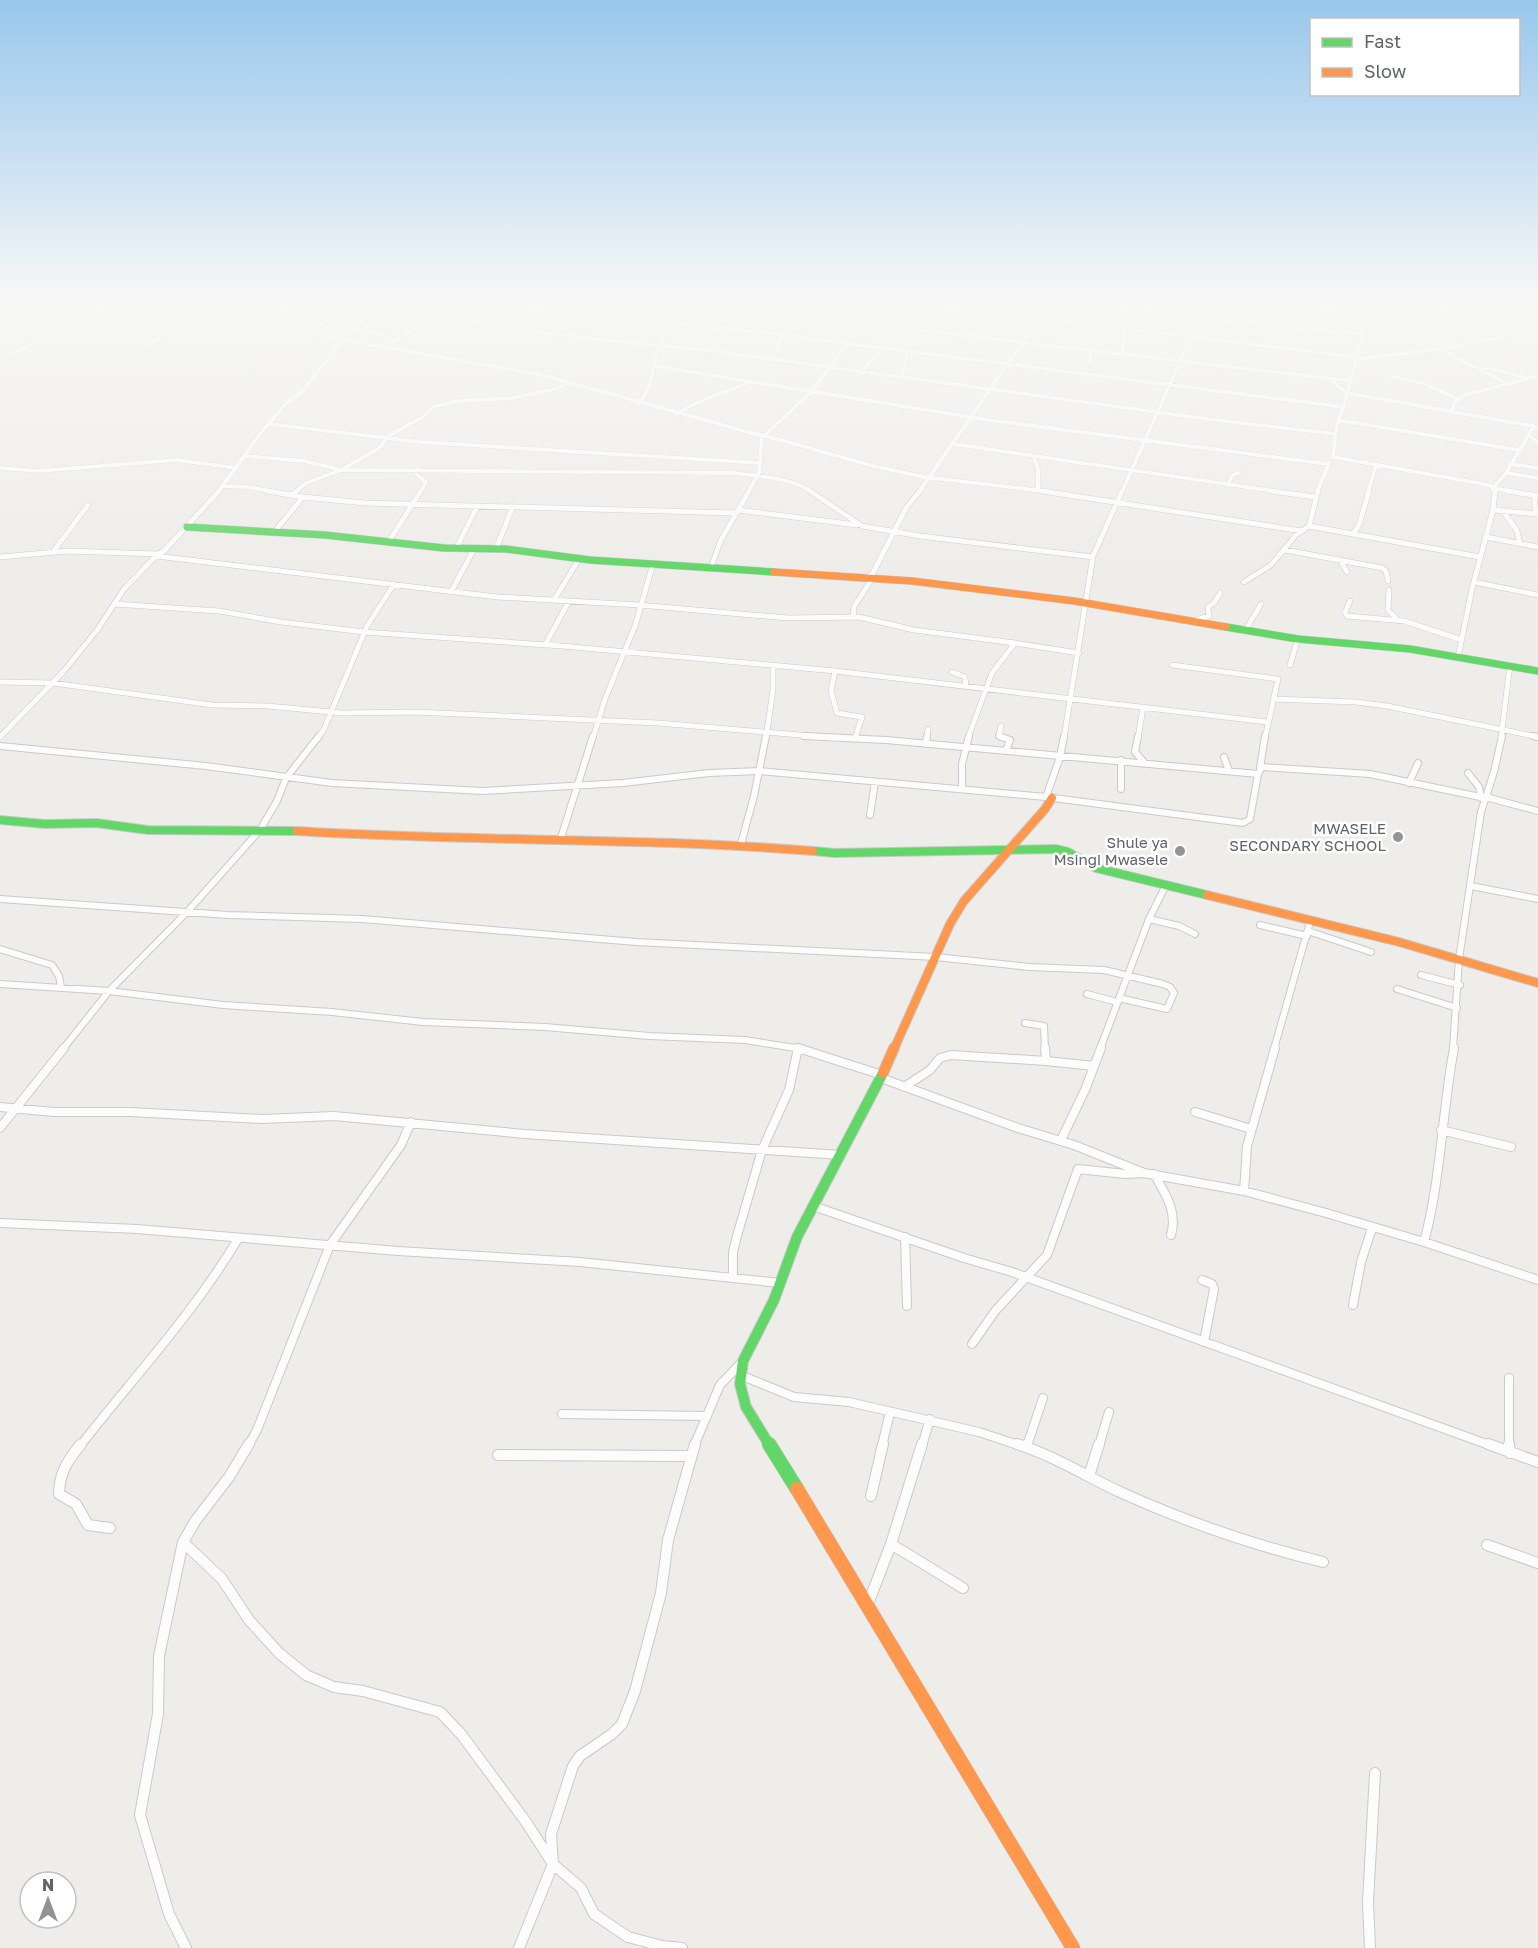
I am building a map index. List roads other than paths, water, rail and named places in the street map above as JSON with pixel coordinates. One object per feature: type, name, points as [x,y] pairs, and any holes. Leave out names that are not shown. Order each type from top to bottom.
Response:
[{"type":"street","points":[[0,737],[53,683],[98,629],[124,589],[187,527],[237,468],[286,403],[305,389]]},
{"type":"street","points":[[291,495],[306,483],[341,470],[378,449],[386,438],[423,417],[429,409],[447,403],[513,398],[554,389]]},
{"type":"street","points":[[590,389],[638,404],[765,435],[873,466],[930,478],[1038,490],[1302,531]]},
{"type":"street","points":[[638,404],[649,389]]},
{"type":"street","points":[[676,414],[693,403],[735,389]]},
{"type":"street","points":[[799,389],[972,418],[1328,464]]},
{"type":"street","points":[[982,389],[1336,434]]},
{"type":"street","points":[[1073,1948],[995,1823],[868,1604],[746,1407],[741,1396],[740,1375],[743,1361],[774,1300],[797,1237],[881,1076],[955,914],[1011,848],[1049,797],[1060,757],[1079,653],[1093,557],[1169,389]]},
{"type":"street","points":[[1194,389],[1343,407]]},
{"type":"street","points":[[1343,389],[1347,393],[1535,427],[1518,450],[1506,473],[1493,488]]},
{"type":"street","points":[[1335,459],[1332,453],[1338,420],[1348,389]]},
{"type":"street","points":[[1435,389],[1458,399]]},
{"type":"street","points":[[1451,413],[1458,399],[1482,389]]},
{"type":"street","points":[[853,617],[854,607],[873,576],[906,508],[930,478],[990,390]]},
{"type":"street","points":[[765,435],[784,420],[812,391]]},
{"type":"street","points":[[1338,420],[1518,450]]},
{"type":"street","points":[[269,424],[474,446],[761,463]]},
{"type":"street","points":[[711,567],[737,511],[757,476],[761,463],[763,438],[757,434]]},
{"type":"street","points":[[1529,435],[1538,443]]},
{"type":"street","points":[[953,444],[1315,497]]},
{"type":"street","points":[[245,456],[304,461],[341,470],[669,471],[757,476],[805,487],[862,526]]},
{"type":"street","points":[[1033,456],[1038,469],[1038,490]]},
{"type":"street","points":[[1244,582],[1271,565],[1309,526],[1315,497],[1328,464],[1335,459],[1460,479],[1536,496],[1537,514],[1493,510]]},
{"type":"street","points":[[0,468],[39,471],[176,460],[237,468]]},
{"type":"street","points":[[1510,464],[1538,468]]},
{"type":"street","points":[[1353,534],[1359,525],[1376,466]]},
{"type":"street","points":[[389,541],[426,482],[416,474],[418,471]]},
{"type":"street","points":[[1227,485],[1233,475],[1239,473]]},
{"type":"street","points":[[1506,473],[1538,478]]},
{"type":"street","points":[[222,486],[248,487],[303,497],[412,505],[512,509],[737,511],[1093,557]]},
{"type":"street","points":[[1458,657],[1474,582],[1493,510],[1495,495],[1493,488]]},
{"type":"street","points":[[275,531],[303,497]]},
{"type":"street","points":[[53,552],[88,505]]},
{"type":"street","points":[[456,549],[477,507]]},
{"type":"street","points":[[496,549],[512,509]]},
{"type":"street","points":[[1503,511],[1517,531],[1520,544]]},
{"type":"street","points":[[1309,526],[1480,557]]},
{"type":"street","points":[[187,527],[275,531],[456,549],[496,549],[579,559],[873,576],[1086,603],[1298,639],[1410,649],[1538,671]]},
{"type":"street","points":[[1486,537],[1538,547]]},
{"type":"street","points":[[451,592],[474,549]]},
{"type":"street","points":[[1285,550],[1383,568],[1388,581]]},
{"type":"street","points":[[0,557],[53,552],[157,555],[285,573],[451,592],[788,618],[853,617],[914,630],[1079,653]]},
{"type":"street","points":[[555,600],[579,559]]},
{"type":"street","points":[[1340,560],[1347,572]]},
{"type":"street","points":[[560,841],[567,812],[578,786],[598,719],[611,682],[626,652],[652,564]]},
{"type":"street","points":[[1474,582],[1538,595]]},
{"type":"street","points":[[0,1128],[109,991],[188,911],[260,830],[277,801],[286,777],[314,745],[333,712],[364,632],[394,584]]},
{"type":"street","points":[[1389,590],[1388,613],[1402,621]]},
{"type":"street","points":[[1193,621],[1209,616],[1208,607],[1214,603],[1220,593]]},
{"type":"street","points":[[545,645],[569,601]]},
{"type":"street","points":[[1350,601],[1346,615],[1402,621],[1462,640]]},
{"type":"street","points":[[114,604],[219,611],[281,622],[364,632],[545,645],[835,671],[1267,722]]},
{"type":"street","points":[[1246,629],[1261,604]]},
{"type":"street","points":[[1290,666],[1298,639]]},
{"type":"street","points":[[962,789],[960,781],[974,718],[996,667],[1015,643]]},
{"type":"street","points":[[0,746],[206,766],[332,783],[483,791],[647,781],[709,773],[759,771],[1049,797],[1246,822],[1250,819],[1253,810],[1267,722],[1278,684],[1276,678],[1172,665]]},
{"type":"street","points":[[1424,1242],[1431,1217],[1455,1040],[1460,985],[1459,959],[1484,798],[1503,729],[1510,665]]},
{"type":"street","points":[[741,844],[767,734],[774,682],[773,666]]},
{"type":"street","points":[[835,671],[831,691],[836,712],[862,717],[855,738]]},
{"type":"street","points":[[952,672],[965,676],[966,686]]},
{"type":"street","points":[[0,681],[53,683],[188,704],[280,706],[333,712],[427,712],[598,719],[741,729],[767,734],[855,738],[1229,771],[1361,773],[1538,811]]},
{"type":"street","points":[[1272,699],[1378,705],[1538,737]]},
{"type":"street","points":[[1143,708],[1135,752],[1145,762]]},
{"type":"street","points":[[1001,726],[999,736],[1010,740],[1006,751]]},
{"type":"street","points":[[926,744],[928,729]]},
{"type":"street","points":[[1224,757],[1229,771]]},
{"type":"street","points":[[1121,760],[1121,789]]},
{"type":"street","points":[[1409,783],[1418,763]]},
{"type":"street","points":[[1467,773],[1479,787],[1484,798]]},
{"type":"street","points":[[870,814],[874,782]]},
{"type":"street","points":[[0,820],[45,824],[96,823],[148,830],[327,831],[394,837],[741,844],[835,853],[1011,848],[1063,850],[1096,868],[1166,885],[1308,929],[1371,952]]},
{"type":"street","points":[[1061,1140],[1094,1066],[1149,919],[1166,885]]},
{"type":"street","points":[[1471,886],[1538,899]]},
{"type":"street","points":[[0,898],[474,927],[636,942],[936,957],[1014,966],[1078,968],[1128,974],[1170,987],[1174,993],[1169,1008],[1165,1009],[1087,994]]},
{"type":"street","points":[[1149,919],[1179,926],[1195,934]]},
{"type":"street","points":[[1260,925],[1308,929],[1459,959],[1538,983]]},
{"type":"street","points":[[1244,1191],[1247,1146],[1251,1129],[1308,929]]},
{"type":"street","points":[[0,949],[52,965],[59,976],[61,987]]},
{"type":"street","points":[[1421,975],[1460,985]]},
{"type":"street","points":[[0,984],[109,991],[223,1005],[322,1011],[423,1022],[545,1027],[745,1040],[798,1047],[1018,1128],[1061,1140],[1144,1173]]},
{"type":"street","points":[[1397,989],[1457,1008]]},
{"type":"street","points":[[1025,1023],[1044,1026],[1046,1061]]},
{"type":"street","points":[[733,1276],[734,1246],[762,1150],[789,1090],[798,1047]]},
{"type":"street","points":[[904,1087],[930,1070],[940,1058],[951,1055],[1094,1066]]},
{"type":"street","points":[[0,1107],[54,1112],[218,1115],[262,1119],[334,1116],[616,1141],[728,1146],[841,1155]]},
{"type":"street","points":[[1195,1112],[1251,1129]]},
{"type":"street","points":[[186,1948],[169,1914],[140,1815],[158,1714],[159,1656],[173,1580],[183,1542],[196,1520],[229,1477],[257,1430],[330,1245],[401,1145],[411,1122]]},
{"type":"street","points":[[1441,1130],[1511,1147]]},
{"type":"street","points":[[972,1344],[996,1310],[1047,1255],[1078,1169],[1125,1174],[1154,1174],[1244,1191],[1424,1242],[1538,1280]]},
{"type":"street","points":[[1154,1174],[1174,1216],[1171,1234]]},
{"type":"street","points":[[813,1206],[1026,1277],[1538,1462]]},
{"type":"street","points":[[0,1223],[56,1227],[137,1228],[238,1239],[580,1262],[733,1276],[780,1283]]},
{"type":"street","points":[[1353,1305],[1361,1262],[1372,1228]]},
{"type":"street","points":[[905,1237],[907,1306]]},
{"type":"street","points":[[110,1528],[88,1525],[76,1504],[59,1494],[60,1474],[89,1432],[188,1315],[214,1279],[238,1239]]},
{"type":"street","points":[[1202,1280],[1212,1284],[1214,1289],[1204,1342]]},
{"type":"street","points":[[519,1948],[553,1864],[551,1834],[573,1766],[580,1756],[612,1734],[622,1724],[635,1691],[661,1593],[668,1540],[690,1456],[720,1385],[743,1361]]},
{"type":"street","points":[[740,1375],[794,1397],[849,1402],[930,1419],[1026,1447],[1122,1493],[1202,1526],[1264,1548],[1323,1562]]},
{"type":"street","points":[[1509,1378],[1510,1453]]},
{"type":"street","points":[[1026,1447],[1043,1398]]},
{"type":"street","points":[[871,1496],[890,1412]]},
{"type":"street","points":[[1089,1476],[1109,1412]]},
{"type":"street","points":[[562,1414],[706,1416]]},
{"type":"street","points":[[868,1604],[891,1545],[930,1419]]},
{"type":"street","points":[[498,1455],[690,1456]]},
{"type":"street","points":[[183,1542],[222,1580],[245,1615],[279,1653],[306,1675],[334,1687],[363,1691],[422,1706],[447,1718],[526,1822],[553,1864],[581,1888],[594,1914],[628,1937],[662,1946],[682,1948]]},
{"type":"street","points":[[891,1545],[963,1588]]},
{"type":"street","points":[[1487,1545],[1538,1563]]},
{"type":"street","points":[[1370,1948],[1368,1902],[1375,1773]]},
{"type":"place","name":"MWASELE SECONDARY SCHOOL","points":[[1398,837]]},
{"type":"place","name":"Shule ya Msingi Mwasele","points":[[1180,851]]}]
